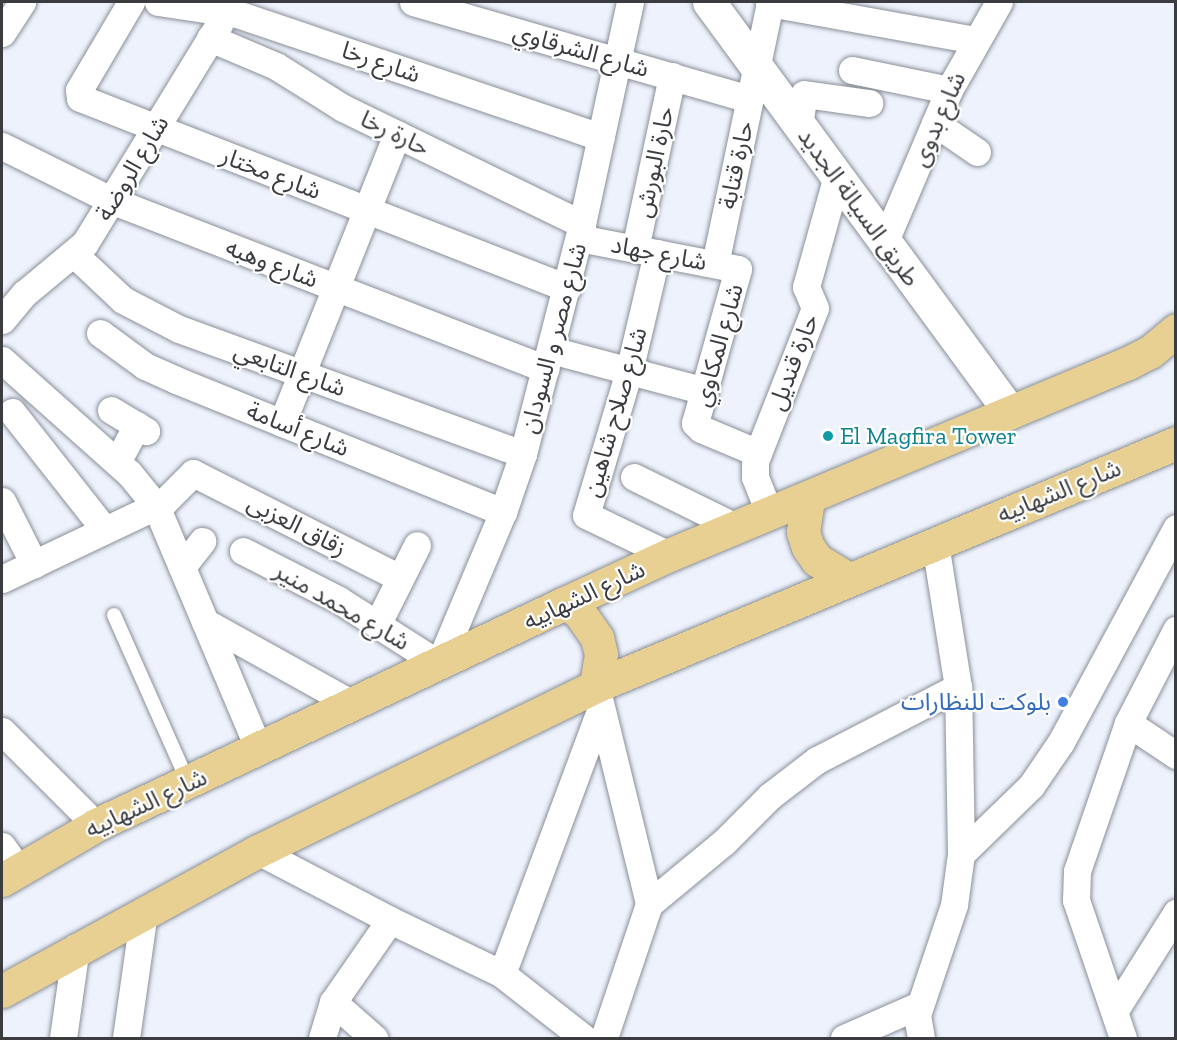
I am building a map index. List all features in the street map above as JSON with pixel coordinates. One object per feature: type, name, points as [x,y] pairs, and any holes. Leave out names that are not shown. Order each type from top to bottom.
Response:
[{"type":"highway","name":"شارع الشهابيه","points":[[7,865],[259,750],[669,555],[808,500],[1135,359],[1176,330]]},
{"type":"highway","name":"شارع الشهابيه","points":[[2,991],[144,910],[258,852],[598,699],[847,578],[1176,443]]},
{"type":"highway","points":[[808,500],[803,532],[808,547],[817,560],[847,578]]},
{"type":"highway","points":[[565,603],[579,612],[597,638],[601,654],[598,699]]},
{"type":"street","points":[[2,33],[22,2]]},
{"type":"street","name":"شارع مختار","points":[[131,2],[79,95],[156,128],[567,288]]},
{"type":"street","name":"شارع رخا","points":[[158,2],[239,8],[601,137]]},
{"type":"street","name":"شارع الشرقاوي","points":[[413,2],[749,99]]},
{"type":"street","name":"شارع مصر و السودان","points":[[439,664],[503,512],[523,454],[581,231],[630,2]]},
{"type":"street","name":"طريق السيالة الجديد","points":[[709,2],[1010,412]]},
{"type":"street","points":[[770,2],[974,40]]},
{"type":"street","name":"حارة قتابة","points":[[726,267],[749,99],[770,2]]},
{"type":"street","name":"شارع بدوى","points":[[885,241],[949,90],[974,40],[999,2]]},
{"type":"street","name":"شارع الروضة","points":[[2,320],[25,293],[74,254],[113,201],[217,25],[239,8]]},
{"type":"street","name":"حارة رخا","points":[[210,38],[276,66],[328,100],[581,231]]},
{"type":"street","points":[[852,70],[949,90]]},
{"type":"street","name":"حارة البورش","points":[[646,251],[672,76]]},
{"type":"street","points":[[800,125],[804,94],[869,103]]},
{"type":"street","points":[[935,123],[976,152]]},
{"type":"street","points":[[282,423],[397,134]]},
{"type":"street","name":"شارع وهبه","points":[[2,146],[113,201],[336,288],[549,359],[629,370],[705,391]]},
{"type":"street","name":"حارة قنديل","points":[[770,514],[755,477],[758,453],[815,308],[806,287],[837,176]]},
{"type":"street","name":"شارع جهاد","points":[[581,231],[646,251],[726,267]]},
{"type":"street","name":"شارع صلاح شاهين","points":[[646,251],[629,370],[586,515],[669,555]]},
{"type":"street","name":"شارع التابعي","points":[[74,254],[123,300],[179,329],[523,454]]},
{"type":"street","name":"شارع المكاوي","points":[[726,267],[697,427],[758,453]]},
{"type":"street","name":"شارع أسامة","points":[[100,333],[145,366],[503,512]]},
{"type":"street","points":[[2,360],[117,462],[156,506],[259,750]]},
{"type":"street","points":[[111,410],[141,428],[117,462]]},
{"type":"street","points":[[12,412],[105,530]]},
{"type":"street","name":"زقاق العزبى","points":[[156,506],[171,497],[193,473],[400,578]]},
{"type":"street","points":[[634,477],[738,528]]},
{"type":"street","points":[[2,501],[34,564]]},
{"type":"street","points":[[2,579],[156,506]]},
{"type":"street","points":[[961,854],[1031,786],[1061,742],[1176,528]]},
{"type":"street","points":[[182,567],[202,541]]},
{"type":"street","points":[[921,1038],[916,1023],[919,1005],[954,905],[961,854],[958,687],[934,543]]},
{"type":"street","points":[[378,623],[417,545]]},
{"type":"street","name":"شارع محمد منير","points":[[243,551],[378,623],[439,664]]},
{"type":"street","points":[[206,621],[354,705]]},
{"type":"street","points":[[1124,1038],[1080,911],[1076,883],[1128,723],[1176,630]]},
{"type":"street","points":[[604,1038],[649,904],[724,842],[770,795],[817,760],[958,687]]},
{"type":"street","points":[[598,699],[649,904]]},
{"type":"street","points":[[502,974],[598,699]]},
{"type":"street","points":[[1128,723],[1176,755]]},
{"type":"street","points":[[2,731],[96,825]]},
{"type":"street","points":[[258,852],[502,974],[584,1038]]},
{"type":"street","points":[[126,1038],[144,910]]},
{"type":"street","points":[[1115,1010],[1176,913]]},
{"type":"street","points":[[322,1038],[333,1002],[390,920]]},
{"type":"street","points":[[63,1038],[76,948]]},
{"type":"street","points":[[333,1002],[374,1038]]},
{"type":"street","points":[[844,1038],[919,1005]]},
{"type":"lane","points":[[114,615],[188,783]]},
{"type":"place","name":"El Magfira Tower","points":[[828,436]]},
{"type":"place","name":"بلوكت للنظارات","points":[[1063,702]]}]
